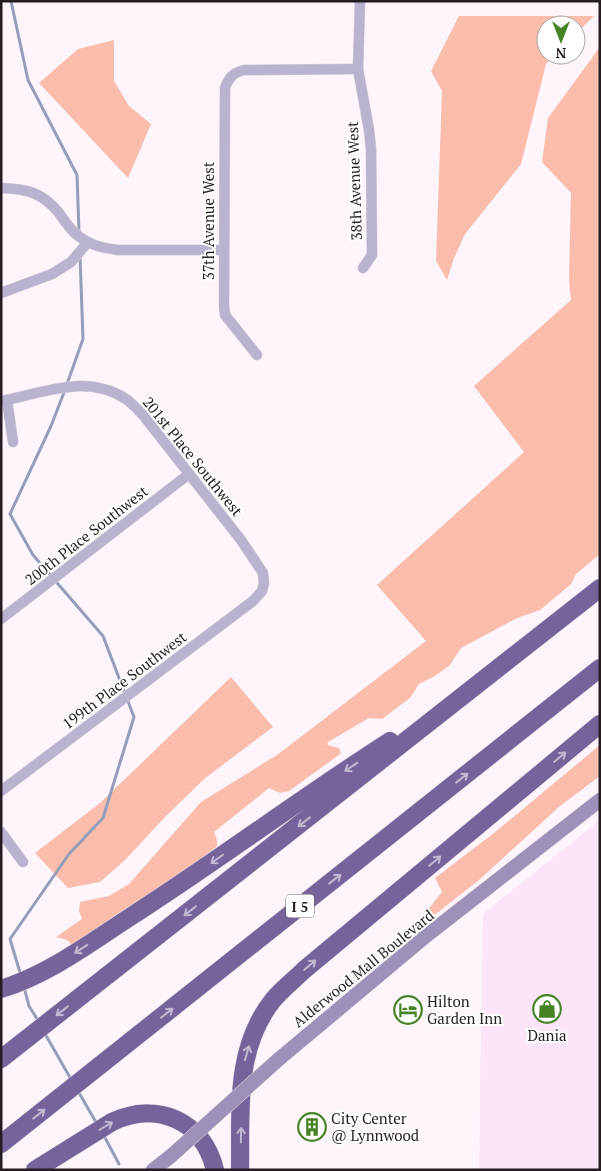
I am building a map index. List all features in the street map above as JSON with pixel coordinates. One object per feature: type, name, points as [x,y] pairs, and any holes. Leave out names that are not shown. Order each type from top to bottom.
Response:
[{"type":"highway","points":[[1,1059],[600,588]]},
{"type":"highway","points":[[1,989],[28,979],[65,959],[186,881],[351,766],[480,683],[600,596]]},
{"type":"highway","name":"I 5","points":[[1,1144],[600,668]]},
{"type":"highway","points":[[240,1170],[242,1080],[245,1058],[263,1014],[274,998],[304,970],[600,724]]},
{"type":"highway","points":[[35,1170],[112,1122],[131,1115],[151,1113],[175,1118],[189,1126],[210,1152],[215,1170]]},
{"type":"main road","name":"Alderwood Mall Boulevard","points":[[154,1170],[279,1058],[419,942],[600,800]]},
{"type":"street","name":"38th Avenue West","points":[[360,1],[358,69],[371,149],[372,255],[363,268]]},
{"type":"street","name":"37th Avenue West","points":[[257,354],[225,315],[223,250],[225,88],[229,78],[236,72],[256,69],[358,69]]},
{"type":"street","points":[[1,188],[22,189],[37,194],[49,201],[76,234],[101,248],[118,250],[223,250]]},
{"type":"street","points":[[1,293],[52,274],[71,262],[88,242]]},
{"type":"street","name":"201st Place Southwest","points":[[4,400],[72,386],[90,386],[105,389],[127,399],[143,415],[241,540],[263,573],[264,583],[262,591]]},
{"type":"street","points":[[4,400],[13,442]]},
{"type":"street","name":"200th Place Southwest","points":[[1,619],[189,474]]},
{"type":"street","name":"199th Place Southwest","points":[[1,791],[253,601],[262,591]]},
{"type":"street","points":[[1,832],[23,862]]},
{"type":"shaded area","points":[[459,16],[536,16],[536,65],[546,65],[521,164],[465,234],[447,280],[436,261],[442,91],[431,71]]},
{"type":"shaded area","points":[[586,16],[594,16],[586,24]]},
{"type":"shaded area","points":[[114,40],[114,81],[129,106],[151,124],[128,178],[39,83],[78,49]]},
{"type":"shaded area","points":[[600,47],[600,554],[576,574],[571,584],[540,610],[515,619],[461,648],[450,665],[435,676],[419,684],[410,698],[382,719],[369,718],[328,742],[327,745],[339,748],[341,753],[289,791],[280,793],[269,788],[214,832],[217,846],[168,884],[126,908],[101,925],[98,931],[72,945],[67,940],[56,937],[82,919],[79,911],[80,902],[109,896],[129,884],[201,802],[277,755],[426,641],[377,585],[524,452],[474,386],[571,300],[569,280],[571,193],[542,162],[548,118]]},
{"type":"shaded area","points":[[231,677],[273,727],[204,779],[125,860],[100,882],[68,888],[35,853],[100,803]]},
{"type":"shaded area","points":[[600,745],[600,776],[560,806],[479,880],[400,942],[442,892],[435,878],[494,833]]},
{"type":"shaded area","points":[[600,820],[600,1170],[479,1170],[483,914]]},
{"type":"waterway","points":[[11,1],[28,80],[77,175],[79,232]]},
{"type":"waterway","points":[[67,384],[83,339],[80,256]]},
{"type":"waterway","points":[[21,976],[10,939],[69,854],[103,818],[134,717],[103,636],[33,555],[10,514],[51,426],[65,390]]},
{"type":"waterway","points":[[24,987],[29,1006],[39,1022]]},
{"type":"waterway","points":[[44,1032],[72,1081]]},
{"type":"waterway","points":[[78,1091],[97,1124]]},
{"type":"waterway","points":[[103,1134],[119,1164]]},
{"type":"place","name":"Dania","points":[[547,1009]]},
{"type":"place","name":"Hilton Garden Inn","points":[[408,1010]]},
{"type":"place","name":"City Center @ Lynnwood","points":[[312,1127]]}]
